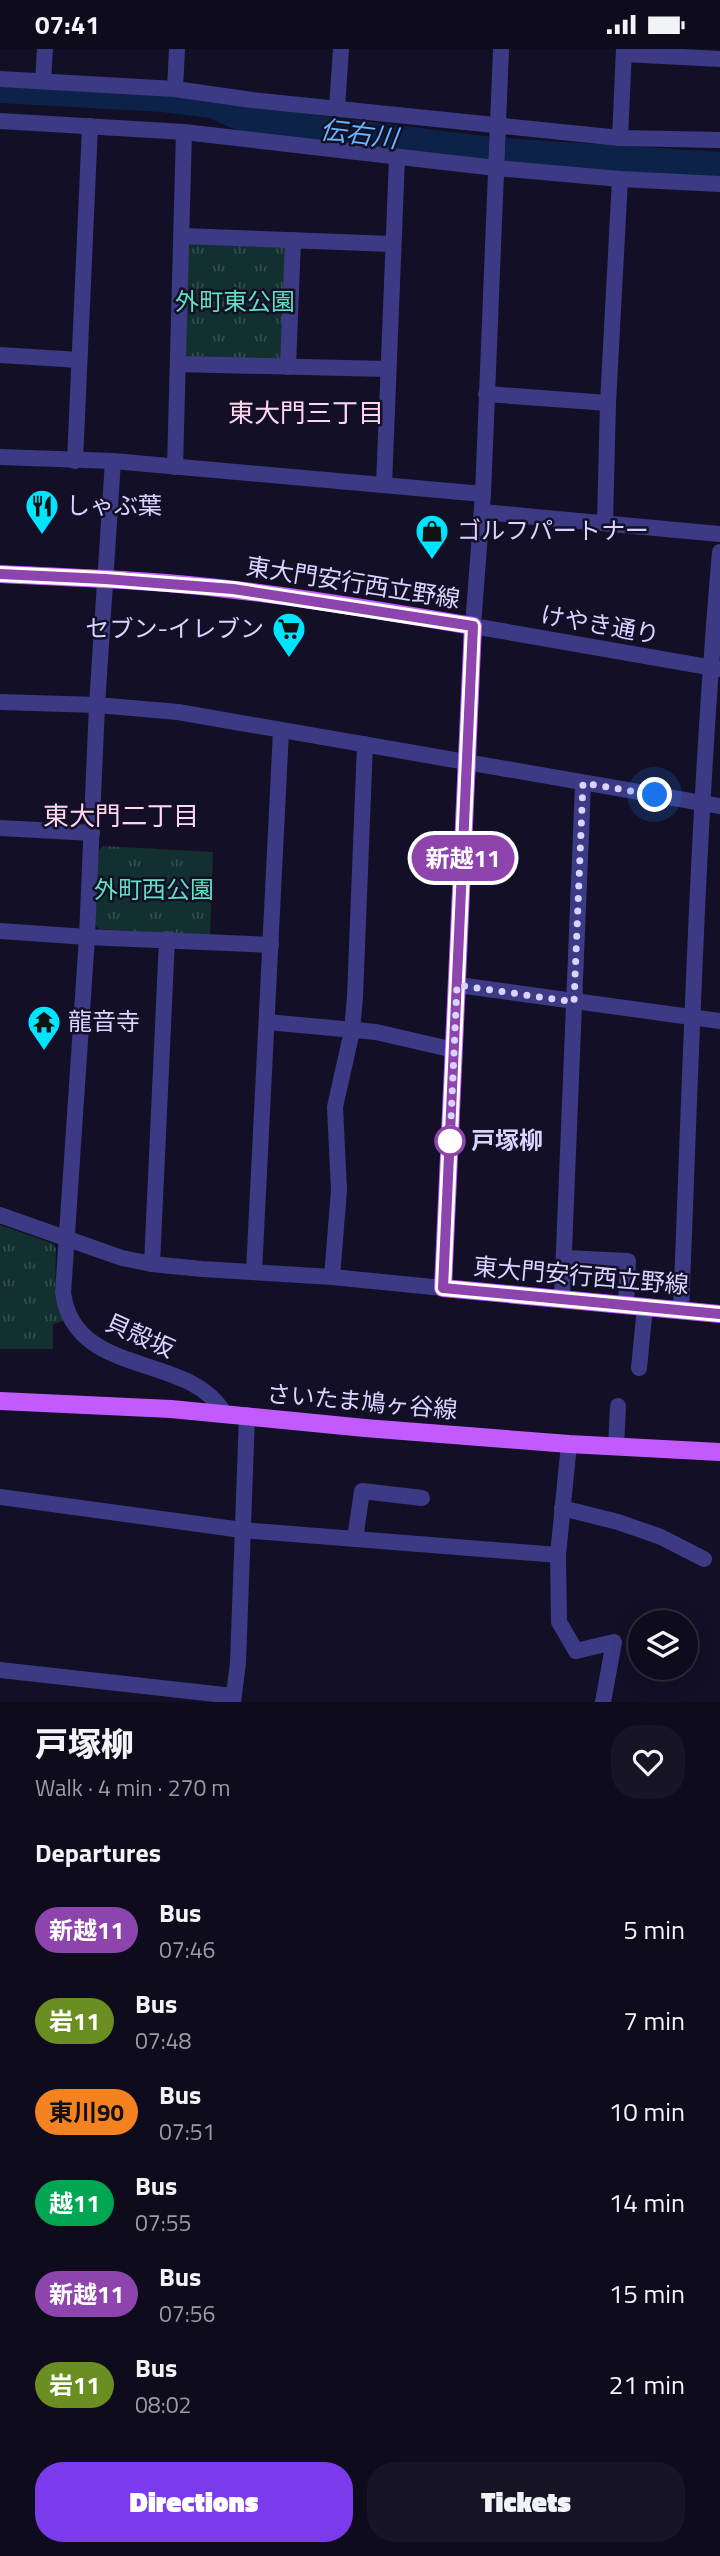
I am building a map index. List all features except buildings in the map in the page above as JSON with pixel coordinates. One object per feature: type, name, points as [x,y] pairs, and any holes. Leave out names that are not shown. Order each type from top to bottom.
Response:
[{"type":"main road","name":"東大門安行西立野線","points":[[0,574],[233,589],[473,626],[443,1288],[720,1314]]},
{"type":"main road","name":"さいたま鳩ヶ谷線","points":[[0,1401],[224,1413],[365,1428],[569,1444],[720,1452]]},
{"type":"street","points":[[43,81],[45,49]]},
{"type":"street","points":[[175,89],[177,49]]},
{"type":"street","points":[[337,108],[341,49]]},
{"type":"street","points":[[473,626],[483,494],[501,49]]},
{"type":"street","points":[[620,138],[624,51],[720,59]]},
{"type":"street","points":[[0,79],[175,89],[337,108],[498,132],[720,140]]},
{"type":"street","points":[[0,121],[184,132],[397,158],[496,165],[620,179],[720,184]]},
{"type":"street","points":[[75,461],[90,125]]},
{"type":"street","points":[[175,467],[184,132]]},
{"type":"street","points":[[384,485],[386,369],[397,158]]},
{"type":"street","points":[[605,522],[608,403],[620,179]]},
{"type":"street","points":[[182,236],[392,244]]},
{"type":"street","points":[[288,367],[293,240]]},
{"type":"street","points":[[0,355],[79,360]]},
{"type":"street","points":[[178,364],[386,369]]},
{"type":"street","points":[[486,394],[608,403]]},
{"type":"street","points":[[0,457],[113,461],[483,494]]},
{"type":"street","name":"貝殻坂","points":[[113,461],[64,1304],[72,1321],[102,1349],[209,1392],[224,1413]]},
{"type":"street","points":[[482,512],[720,534]]},
{"type":"street","points":[[681,1311],[702,803],[715,668],[720,552]]},
{"type":"street","name":"けやき通り","points":[[473,626],[715,668]]},
{"type":"street","points":[[0,702],[97,705],[178,712],[720,806]]},
{"type":"street","points":[[254,1272],[281,731]]},
{"type":"street","points":[[332,1277],[339,1190],[335,1107],[352,1031],[365,744]]},
{"type":"street","points":[[562,1299],[583,783]]},
{"type":"street","points":[[0,828],[92,833]]},
{"type":"street","points":[[0,931],[271,945]]},
{"type":"street","points":[[152,1264],[167,939]]},
{"type":"street","points":[[457,985],[720,1021]]},
{"type":"street","points":[[267,1022],[376,1032],[454,1050]]},
{"type":"street","points":[[0,1215],[122,1258],[176,1268],[332,1277],[443,1288]]},
{"type":"street","points":[[565,1258],[628,1261],[625,1305]]},
{"type":"street","points":[[639,1368],[645,1307]]},
{"type":"street","points":[[616,1446],[618,1406]]},
{"type":"street","points":[[0,1670],[233,1699],[238,1663],[247,1415]]},
{"type":"street","points":[[569,1444],[558,1555],[559,1622],[576,1651],[614,1642],[603,1702]]},
{"type":"street","points":[[355,1539],[362,1491],[422,1498]]},
{"type":"street","points":[[0,1497],[242,1530],[558,1555]]},
{"type":"street","points":[[562,1509],[618,1522],[661,1537],[704,1559]]},
{"type":"green space","name":"外町東公園","points":[[191,242],[285,246],[284,360],[186,359],[181,354],[186,246]]},
{"type":"green space","name":"外町西公園","points":[[103,846],[213,852],[210,935],[99,929],[95,925],[99,850]]},
{"type":"green space","points":[[0,1225],[54,1244],[55,1295],[63,1321],[53,1324],[53,1349],[0,1349]]},
{"type":"waterway","name":"伝右川","points":[[0,90],[163,99],[211,105],[244,119],[490,150],[720,165]]},
{"type":"bus line","name":"新越11","points":[[0,574],[233,589],[473,626],[443,1288],[720,1314]]},
{"type":"place","name":"しゃぶ葉","points":[[42,536]]},
{"type":"place","name":"ゴルフパートナー","points":[[432,561]]},
{"type":"place","name":"セブン-イレブン","points":[[289,659]]},
{"type":"place","name":"龍音寺","points":[[44,1052]]},
{"type":"place","name":"戸塚柳","points":[[450,1141]]},
{"type":"district","name":"東大門三丁目","points":[[306,413]]},
{"type":"district","name":"東大門二丁目","points":[[121,816]]},
{"type":"route","points":[[450,1141],[457,985],[574,1002],[583,783],[655,795]]}]
